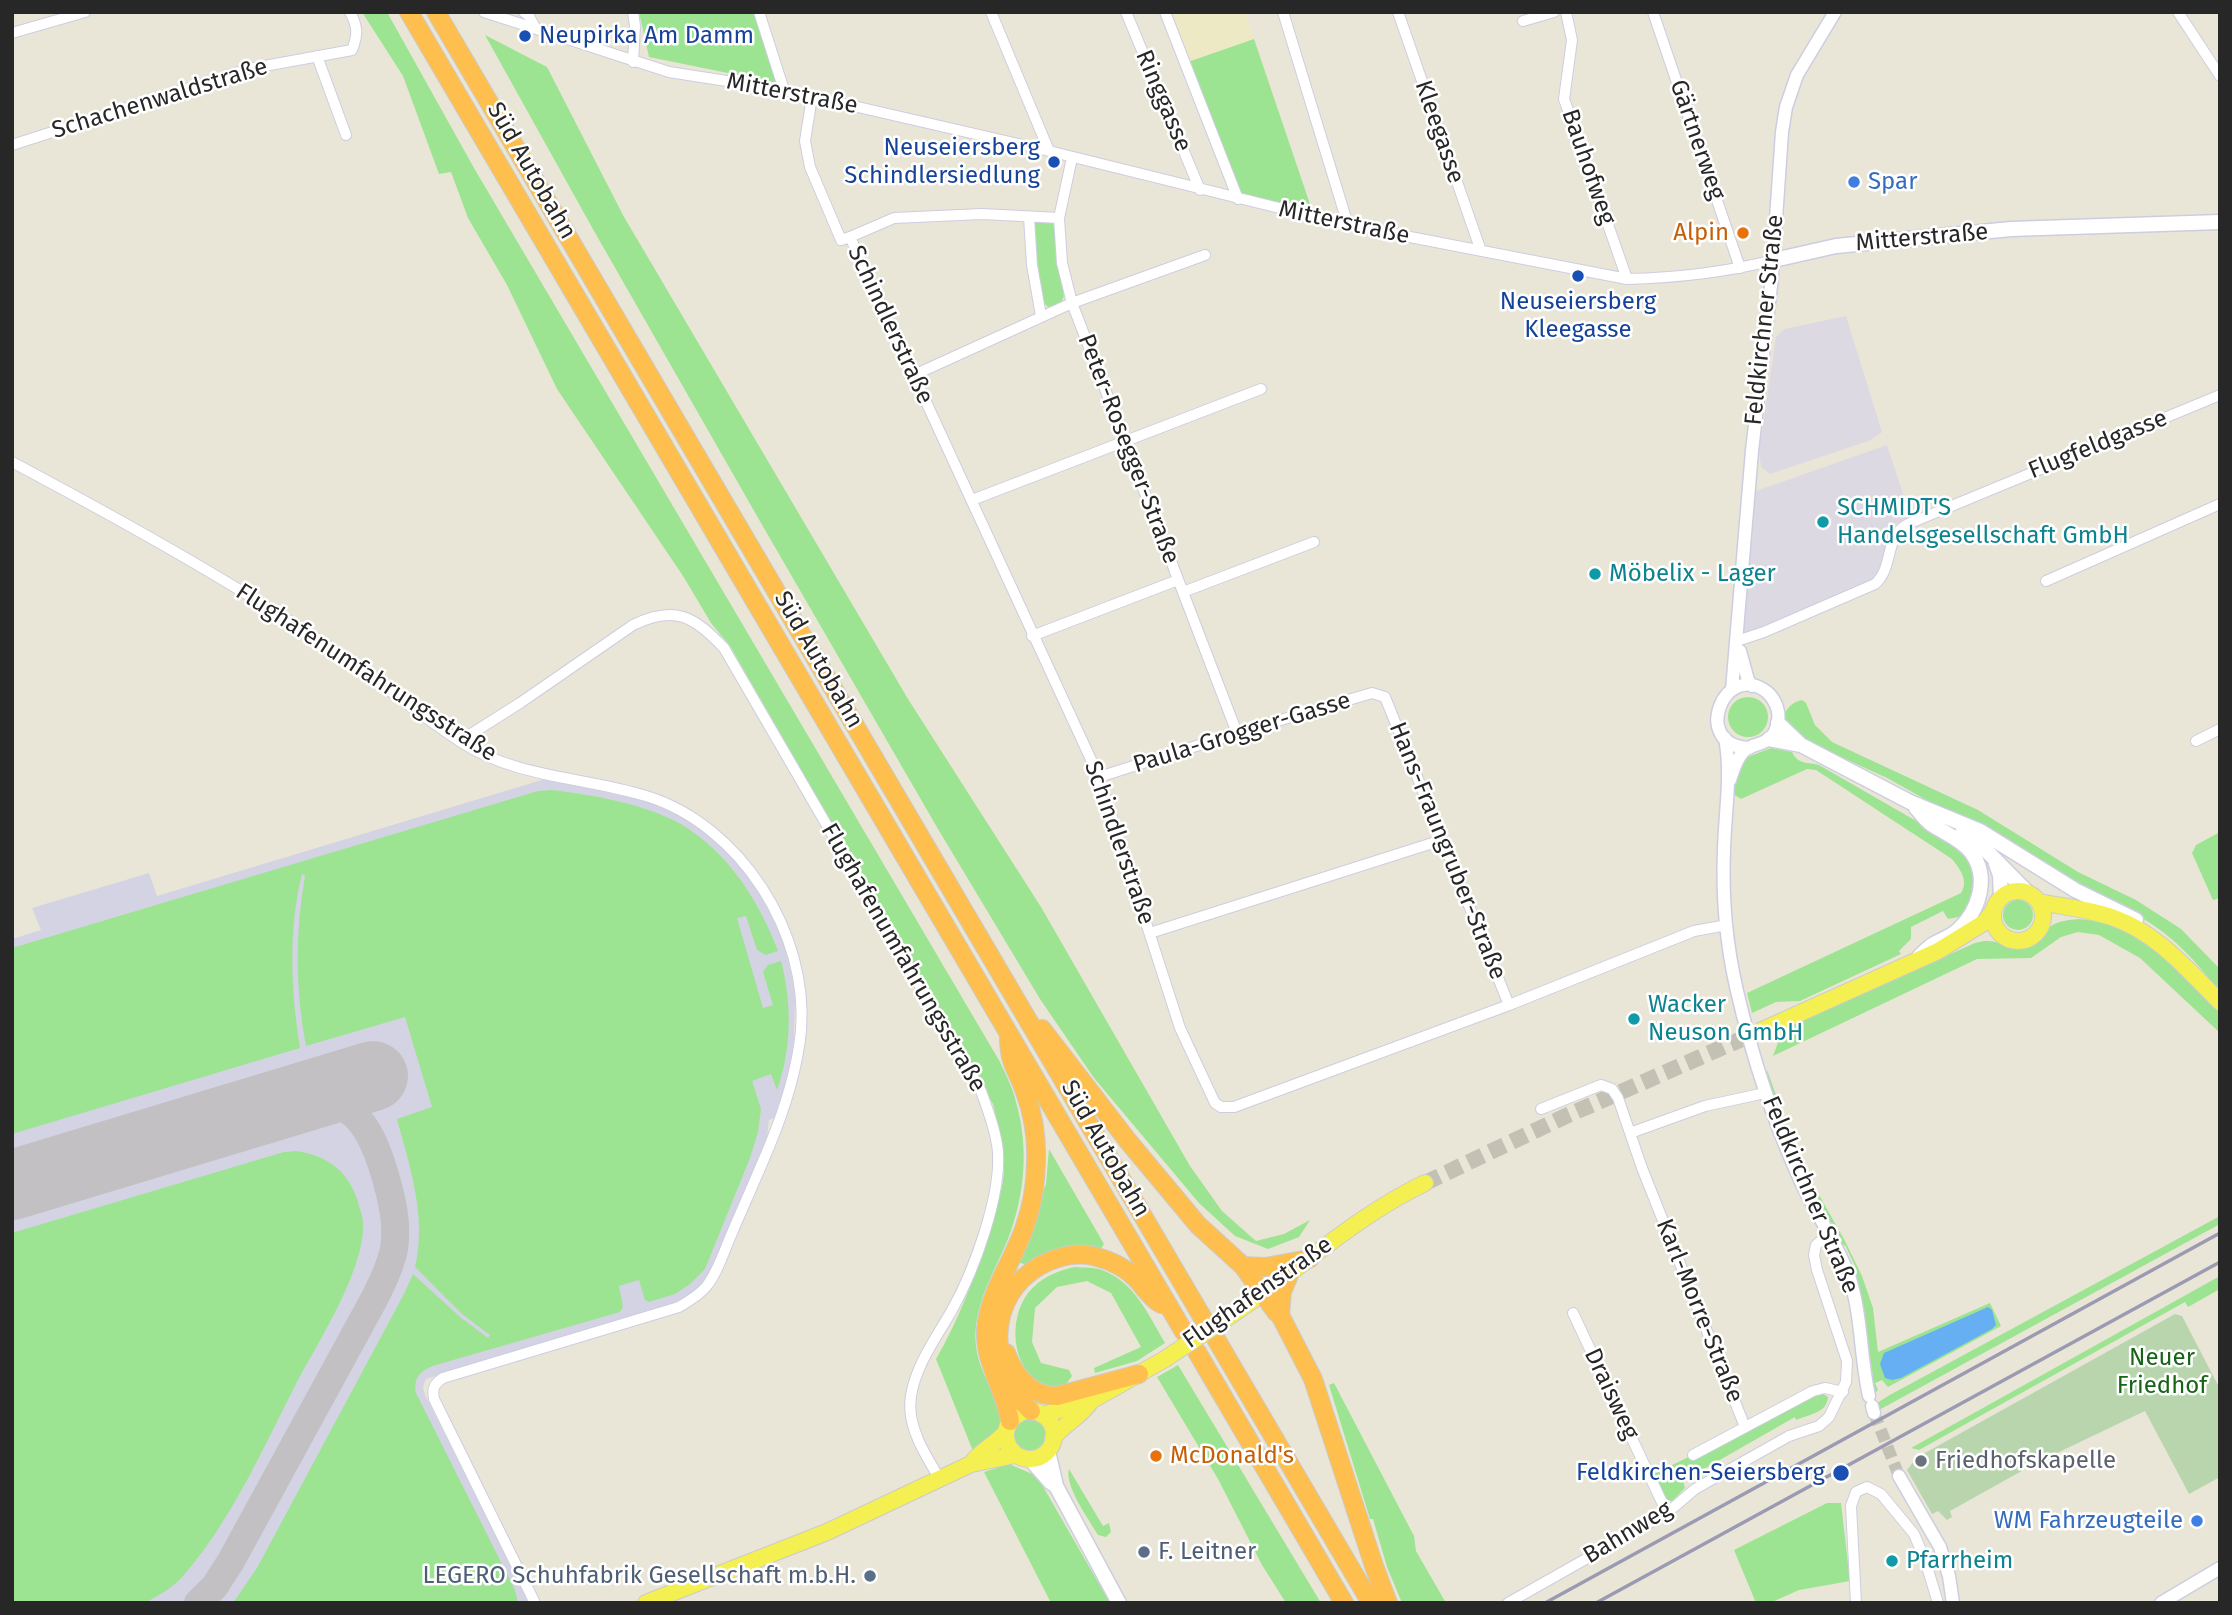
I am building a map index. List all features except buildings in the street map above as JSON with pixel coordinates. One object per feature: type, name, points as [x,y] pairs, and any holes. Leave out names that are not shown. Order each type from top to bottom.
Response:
[{"type":"highway","name":"Süd Autobahn","points":[[409,12],[1184,1332]]},
{"type":"highway","name":"Süd Autobahn","points":[[436,12],[1204,1320]]},
{"type":"highway","points":[[1009,988],[1198,1225],[1243,1266],[1280,1315],[1316,1389],[1388,1603]]},
{"type":"highway","points":[[1008,1427],[1008,1410],[987,1352],[986,1331],[989,1308],[1024,1230],[1034,1193],[1036,1160],[1034,1126],[1025,1092],[1009,1057],[1009,1034]]},
{"type":"highway","points":[[1037,1413],[1018,1399],[1001,1363],[999,1333],[1007,1299],[1021,1279],[1048,1262],[1070,1255],[1091,1255],[1117,1265],[1138,1281],[1150,1297],[1170,1310]]},
{"type":"highway","points":[[1243,1266],[1274,1266],[1309,1259]]},
{"type":"highway","points":[[1280,1315],[1282,1292],[1289,1275]]},
{"type":"highway","points":[[999,1333],[1010,1362],[1029,1388],[1044,1396],[1057,1396],[1139,1374]]},
{"type":"highway","points":[[1216,1339],[1371,1603]]},
{"type":"highway","points":[[1197,1352],[1344,1603]]},
{"type":"main road","name":"Mitterstraße","points":[[1774,260],[1836,246],[2011,229],[2220,222]]},
{"type":"main road","points":[[1778,723],[1801,745],[1910,802],[1980,831],[2065,884],[2146,925],[2182,956],[2207,988]]},
{"type":"main road","points":[[1769,740],[1801,745]]},
{"type":"main road","points":[[1910,802],[1930,823],[1971,852],[1979,870],[1980,887],[1976,906],[1965,923],[1950,937],[1932,944],[1916,960]]},
{"type":"main road","points":[[1760,1031],[1938,951],[1992,934],[2015,942],[2031,938],[2043,918],[2033,897],[1976,840],[1951,821]]},
{"type":"main road","points":[[1938,951],[1985,922],[1993,911],[2001,897],[2000,875],[1994,860]]},
{"type":"main road","points":[[2001,897],[2014,891],[2111,916],[2138,929],[2167,950],[2220,1002]]},
{"type":"main road","points":[[1993,911],[1995,928],[2001,935]]},
{"type":"main road","points":[[2041,925],[2063,916],[2091,912]]},
{"type":"main road","name":"Flughafenstraße","points":[[971,1464],[977,1456],[998,1441],[1017,1414],[1054,1413],[1091,1401],[1139,1374],[1263,1295],[1360,1220],[1425,1183]]},
{"type":"main road","name":"Flughafenstraße","points":[[646,1603],[801,1543],[971,1464],[1041,1457],[1062,1427],[1086,1409],[1091,1401]]},
{"type":"main road","points":[[1037,1413],[1053,1428],[1051,1445],[1056,1486],[1119,1603]]},
{"type":"main road","points":[[1008,1427],[1009,1448],[1056,1486]]},
{"type":"street","points":[[12,33],[85,12]]},
{"type":"street","name":"Schachenwaldstraße","points":[[12,145],[248,69],[352,50],[357,37],[357,25],[350,12]]},
{"type":"street","name":"Mitterstraße","points":[[484,12],[668,72],[784,90],[1049,151],[1348,225],[1481,251],[1627,279],[1658,279],[1740,268],[1774,260]]},
{"type":"street","points":[[524,12],[536,29]]},
{"type":"street","points":[[633,12],[633,62]]},
{"type":"street","points":[[759,12],[784,90]]},
{"type":"street","points":[[991,12],[1049,151]]},
{"type":"street","name":"Ringgasse","points":[[1126,12],[1200,190]]},
{"type":"street","points":[[1165,12],[1238,199]]},
{"type":"street","points":[[1283,12],[1348,225]]},
{"type":"street","name":"Kleegasse","points":[[1398,12],[1481,251]]},
{"type":"street","points":[[1523,21],[1554,12]]},
{"type":"street","name":"Bauhofweg","points":[[1566,12],[1572,40],[1564,99],[1627,279]]},
{"type":"street","name":"Gärtnerweg","points":[[1653,12],[1740,268]]},
{"type":"street","name":"Feldkirchner Straße","points":[[1732,690],[1752,451],[1774,260],[1780,154],[1786,107],[1797,75],[1835,12]]},
{"type":"street","points":[[2178,12],[2220,76]]},
{"type":"street","points":[[317,56],[346,135]]},
{"type":"street","name":"Schindlerstraße","points":[[811,97],[805,141],[810,167],[841,240],[850,237],[1098,777],[1180,1028],[1215,1103],[1221,1107],[1234,1107],[1509,1005],[1695,931],[1727,925]]},
{"type":"street","name":"Peter-Rosegger-Straße","points":[[1072,158],[1059,218],[1062,263],[1072,303],[1237,733]]},
{"type":"street","points":[[850,237],[894,218],[982,214],[1059,218]]},
{"type":"street","points":[[1029,217],[1032,265],[1041,316]]},
{"type":"street","points":[[914,375],[1072,303],[1205,255]]},
{"type":"street","points":[[972,500],[1261,389]]},
{"type":"street","name":"Flugfeldgasse","points":[[1737,641],[1875,584],[1882,578],[1897,530],[1908,524],[2220,395]]},
{"type":"street","name":"Flughafenumfahrungsstraße","points":[[12,462],[144,532],[320,640],[460,741],[498,762],[648,797],[687,814],[716,834],[739,856],[767,895],[790,946],[799,990],[801,1029],[794,1072],[776,1130],[715,1275],[695,1298],[679,1307],[443,1378],[435,1383],[434,1399],[534,1603]]},
{"type":"street","points":[[2046,581],[2220,505]]},
{"type":"street","points":[[1183,592],[1314,542]]},
{"type":"street","points":[[1032,636],[1178,580]]},
{"type":"street","name":"Flughafenumfahrungsstraße","points":[[460,741],[633,625],[650,617],[669,613],[691,619],[707,630],[724,648],[981,1091],[992,1120],[998,1154],[994,1197],[982,1241],[955,1305],[917,1372],[910,1398],[913,1426],[928,1461],[940,1479]]},
{"type":"street","name":"Feldkirchner Straße","points":[[1737,641],[1743,667],[1752,686]]},
{"type":"street","points":[[1752,686],[1771,697],[1778,709],[1778,723],[1769,740],[1749,748],[1725,738],[1718,727],[1718,709],[1723,698],[1732,690],[1752,686]]},
{"type":"street","name":"Paula-Grogger-Gasse","points":[[1098,777],[1372,693],[1385,697]]},
{"type":"street","name":"Hans-Fraungruber-Straße","points":[[1385,697],[1509,1005]]},
{"type":"street","points":[[2196,741],[2220,729]]},
{"type":"street","name":"Feldkirchner Straße","points":[[1725,738],[1728,788],[1723,885],[1737,989],[1765,1093],[1789,1156],[1846,1269],[1856,1300],[1872,1405]]},
{"type":"street","name":"Feldkirchner Straße","points":[[1728,788],[1738,760],[1749,748]]},
{"type":"street","points":[[1150,933],[1442,840]]},
{"type":"street","name":"Karl-Morre-Straße","points":[[1541,1109],[1595,1087],[1607,1086],[1618,1098],[1642,1168],[1745,1427],[1813,1391],[1825,1388],[1843,1392]]},
{"type":"street","points":[[1630,1133],[1705,1106],[1765,1093]]},
{"type":"street","name":"Bahnweg","points":[[1508,1603],[1667,1513],[1695,1489],[1789,1436],[1819,1426],[1829,1417],[1843,1392],[1848,1372],[1845,1350],[1820,1282],[1814,1255],[1816,1245],[1829,1234]]},
{"type":"street","name":"Draisweg","points":[[1573,1313],[1667,1513]]},
{"type":"street","points":[[1693,1455],[1745,1427]]},
{"type":"street","points":[[1899,1476],[1940,1547],[1949,1576],[1953,1603]]},
{"type":"street","points":[[1856,1603],[1851,1506],[1856,1492],[1867,1488],[1881,1494],[1914,1534],[1938,1603]]},
{"type":"street","points":[[2161,1603],[2220,1568]]},
{"type":"shaded area","points":[[1169,12],[1245,12],[1254,39],[1188,62]]},
{"type":"shaded area","points":[[1846,316],[1882,432],[1871,440],[1770,474],[1761,467],[1759,451],[1776,337],[1784,329]]},
{"type":"shaded area","points":[[1887,445],[1911,518],[1892,525],[1877,578],[1750,632],[1744,632],[1756,491]]},
{"type":"shaded area","points":[[545,779],[646,801],[681,816],[715,840],[736,860],[764,900],[786,947],[795,993],[794,1041],[789,1073],[775,1118],[769,1120],[767,1138],[712,1269],[699,1287],[688,1297],[673,1303],[426,1379],[423,1387],[425,1395],[529,1603],[12,1603],[12,939],[41,930],[32,908],[149,873],[157,896]]},
{"type":"green space","points":[[362,12],[387,12],[474,168],[1000,1062],[1009,1082],[1023,1136],[1021,1188],[1014,1222],[981,1304],[976,1331],[979,1359],[998,1403],[1001,1424],[991,1439],[973,1451],[936,1359],[966,1296],[1001,1191],[1004,1159],[993,1104],[730,646],[711,623],[683,576],[557,389],[507,285],[468,218],[451,172],[439,174],[403,76]]},
{"type":"green space","points":[[639,12],[754,12],[777,83],[649,57]]},
{"type":"green space","points":[[485,35],[547,67],[624,217],[908,699],[1041,907],[1190,1166],[1222,1211],[1256,1241],[1284,1234],[1310,1220],[1299,1237],[1268,1249],[1235,1236],[1199,1203],[1094,1078],[1040,999],[761,523]]},
{"type":"green space","points":[[1254,39],[1313,213],[1240,196],[1188,62]]},
{"type":"green space","points":[[1036,219],[1050,219],[1054,226],[1064,296],[1061,303],[1048,307],[1042,301],[1031,223]]},
{"type":"green space","points":[[1748,697],[1756,698],[1762,703],[1767,709],[1767,725],[1762,731],[1756,736],[1748,737],[1740,736],[1734,731],[1729,725],[1728,717],[1729,709],[1734,703],[1740,698]]},
{"type":"green space","points":[[1802,700],[1806,703],[1815,725],[1832,742],[1978,810],[2078,872],[2136,900],[2181,929],[2220,969],[2220,992],[2172,939],[2144,919],[1887,778],[1806,741],[1783,720],[1789,707]]},
{"type":"green space","points":[[1771,748],[1792,752],[1800,761],[1819,765],[1958,845],[1974,872],[1975,879],[1964,916],[1948,919],[1943,911],[1911,927],[1911,939],[1899,951],[1901,954],[1800,1001],[1776,1002],[1752,1013],[1747,993],[1961,893],[1964,884],[1952,859],[1816,770],[1807,769],[1741,799],[1733,794],[1736,775],[1745,758]]},
{"type":"green space","points":[[552,790],[616,801],[663,815],[695,833],[711,846],[739,878],[761,913],[778,951],[766,955],[757,950],[746,916],[737,918],[763,1008],[773,1005],[763,972],[768,965],[781,961],[785,977],[789,1009],[788,1042],[777,1090],[771,1074],[752,1081],[761,1109],[758,1132],[705,1269],[690,1284],[675,1294],[649,1302],[645,1300],[639,1280],[619,1286],[623,1307],[620,1312],[436,1365],[426,1369],[417,1378],[416,1393],[515,1590],[518,1603],[233,1603],[257,1568],[413,1274],[460,1317],[488,1338],[490,1335],[462,1314],[415,1267],[418,1211],[412,1174],[397,1119],[432,1107],[405,1017],[306,1046],[298,961],[299,919],[305,876],[302,874],[292,961],[300,1048],[12,1134],[12,948],[538,791]]},
{"type":"green space","points":[[2220,832],[2220,898],[2213,900],[2192,853],[2196,845]]},
{"type":"green space","points":[[2018,900],[2029,904],[2033,915],[2029,926],[2018,930],[2007,926],[2003,915],[2007,904]]},
{"type":"green space","points":[[2079,919],[2121,928],[2152,946],[2220,1013],[2220,1033],[2140,958],[2099,935],[2078,932],[2061,937],[2031,958],[1977,959],[1773,1056],[1783,1029],[1975,943],[1991,941],[2020,948],[2036,941],[2051,926]]},
{"type":"green space","points":[[1767,1070],[1810,1179],[1862,1276],[1873,1308],[1878,1352],[1990,1303],[2001,1326],[1888,1387],[1882,1380],[1875,1383],[1878,1390],[1875,1393],[1864,1313],[1851,1268],[1855,1266],[1845,1245],[1841,1246],[1801,1169],[1768,1084]]},
{"type":"green space","points":[[1049,1149],[1104,1244],[1099,1252],[1028,1265],[1020,1263],[1019,1251],[1046,1184]]},
{"type":"green space","points":[[296,1151],[328,1162],[344,1175],[350,1184],[362,1219],[360,1250],[338,1307],[247,1480],[218,1529],[180,1580],[145,1603],[12,1603],[12,1233],[284,1152]]},
{"type":"green space","points":[[2220,1216],[2220,1224],[1879,1410],[1877,1403],[1888,1396]]},
{"type":"green space","points":[[1075,1267],[1099,1269],[1124,1283],[1147,1311],[1165,1343],[1137,1361],[1095,1373],[1094,1368],[1141,1347],[1111,1293],[1087,1281],[1057,1287],[1035,1308],[1032,1342],[1041,1363],[1069,1370],[1072,1376],[1065,1386],[1048,1386],[1032,1377],[1024,1367],[1016,1343],[1017,1316],[1028,1293],[1038,1283]]},
{"type":"green space","points":[[2220,1276],[2220,1289],[2188,1307],[2185,1302],[1919,1450],[1911,1448]]},
{"type":"green space","name":"Neuer Friedhof","points":[[2175,1314],[2182,1316],[2220,1389],[2220,1477],[2189,1494],[2145,1411],[2036,1463],[1950,1511],[1952,1517],[1947,1520],[1938,1511],[1932,1514],[1907,1470],[1916,1458]]},
{"type":"green space","points":[[1178,1365],[1321,1603],[1286,1603],[1262,1565],[1218,1479],[1157,1377]]},
{"type":"green space","points":[[1334,1383],[1414,1536],[1416,1551],[1446,1603],[1402,1603],[1387,1567],[1373,1519],[1370,1519],[1329,1385]]},
{"type":"green space","points":[[1820,1392],[1828,1397],[1821,1410],[1796,1420],[1795,1417],[1683,1481],[1685,1488],[1672,1501],[1667,1500],[1660,1492],[1654,1474]]},
{"type":"green space","points":[[1030,1416],[1043,1422],[1049,1435],[1043,1448],[1030,1454],[1017,1448],[1011,1435],[1017,1422]]},
{"type":"green space","points":[[1009,1464],[1037,1476],[1110,1603],[1051,1603],[984,1472]]},
{"type":"green space","points":[[1069,1469],[1103,1526],[1109,1523],[1111,1532],[1106,1537],[1098,1535],[1078,1502],[1070,1484]]},
{"type":"green space","points":[[1827,1503],[1841,1503],[1850,1581],[1799,1590],[1770,1603],[1756,1603],[1734,1550]]},
{"type":"water","points":[[1988,1307],[1992,1310],[1996,1325],[1992,1329],[1901,1378],[1885,1378],[1880,1364],[1884,1353]]},
{"type":"taxiway","points":[[198,1603],[215,1586],[231,1561],[375,1297],[388,1270],[394,1249],[395,1221],[390,1193],[379,1156],[364,1126],[354,1114],[342,1106],[309,1100],[288,1102]]},
{"type":"runway","points":[[12,1185],[373,1076]]},
{"type":"tunnel","points":[[1425,1183],[1566,1116],[1760,1031]]},
{"type":"tunnel","points":[[1874,1413],[1899,1476]]},
{"type":"railway","points":[[1545,1603],[2220,1233]]},
{"type":"railway","points":[[1596,1603],[2220,1262]]},
{"type":"place","name":"Neupirka Am Damm","points":[[525,36]]},
{"type":"place","name":"Neuseiersberg Schindlersiedlung","points":[[1054,162]]},
{"type":"place","name":"Spar","points":[[1854,182]]},
{"type":"place","name":"Alpin","points":[[1743,233]]},
{"type":"place","name":"Neuseiersberg Kleegasse","points":[[1578,276]]},
{"type":"place","name":"SCHMIDT'S Handelsgesellschaft GmbH","points":[[1823,522]]},
{"type":"place","name":"Möbelix - Lager","points":[[1595,574]]},
{"type":"place","name":"Wacker Neuson GmbH","points":[[1634,1019]]},
{"type":"place","name":"McDonald's","points":[[1156,1456]]},
{"type":"place","name":"Friedhofskapelle","points":[[1921,1461]]},
{"type":"place","name":"Feldkirchen-Seiersberg","points":[[1841,1473]]},
{"type":"place","name":"WM Fahrzeugteile","points":[[2197,1521]]},
{"type":"place","name":"F. Leitner","points":[[1144,1552]]},
{"type":"place","name":"Pfarrheim","points":[[1892,1561]]},
{"type":"place","name":"LEGERO Schuhfabrik Gesellschaft m.b.H.","points":[[870,1576]]}]
